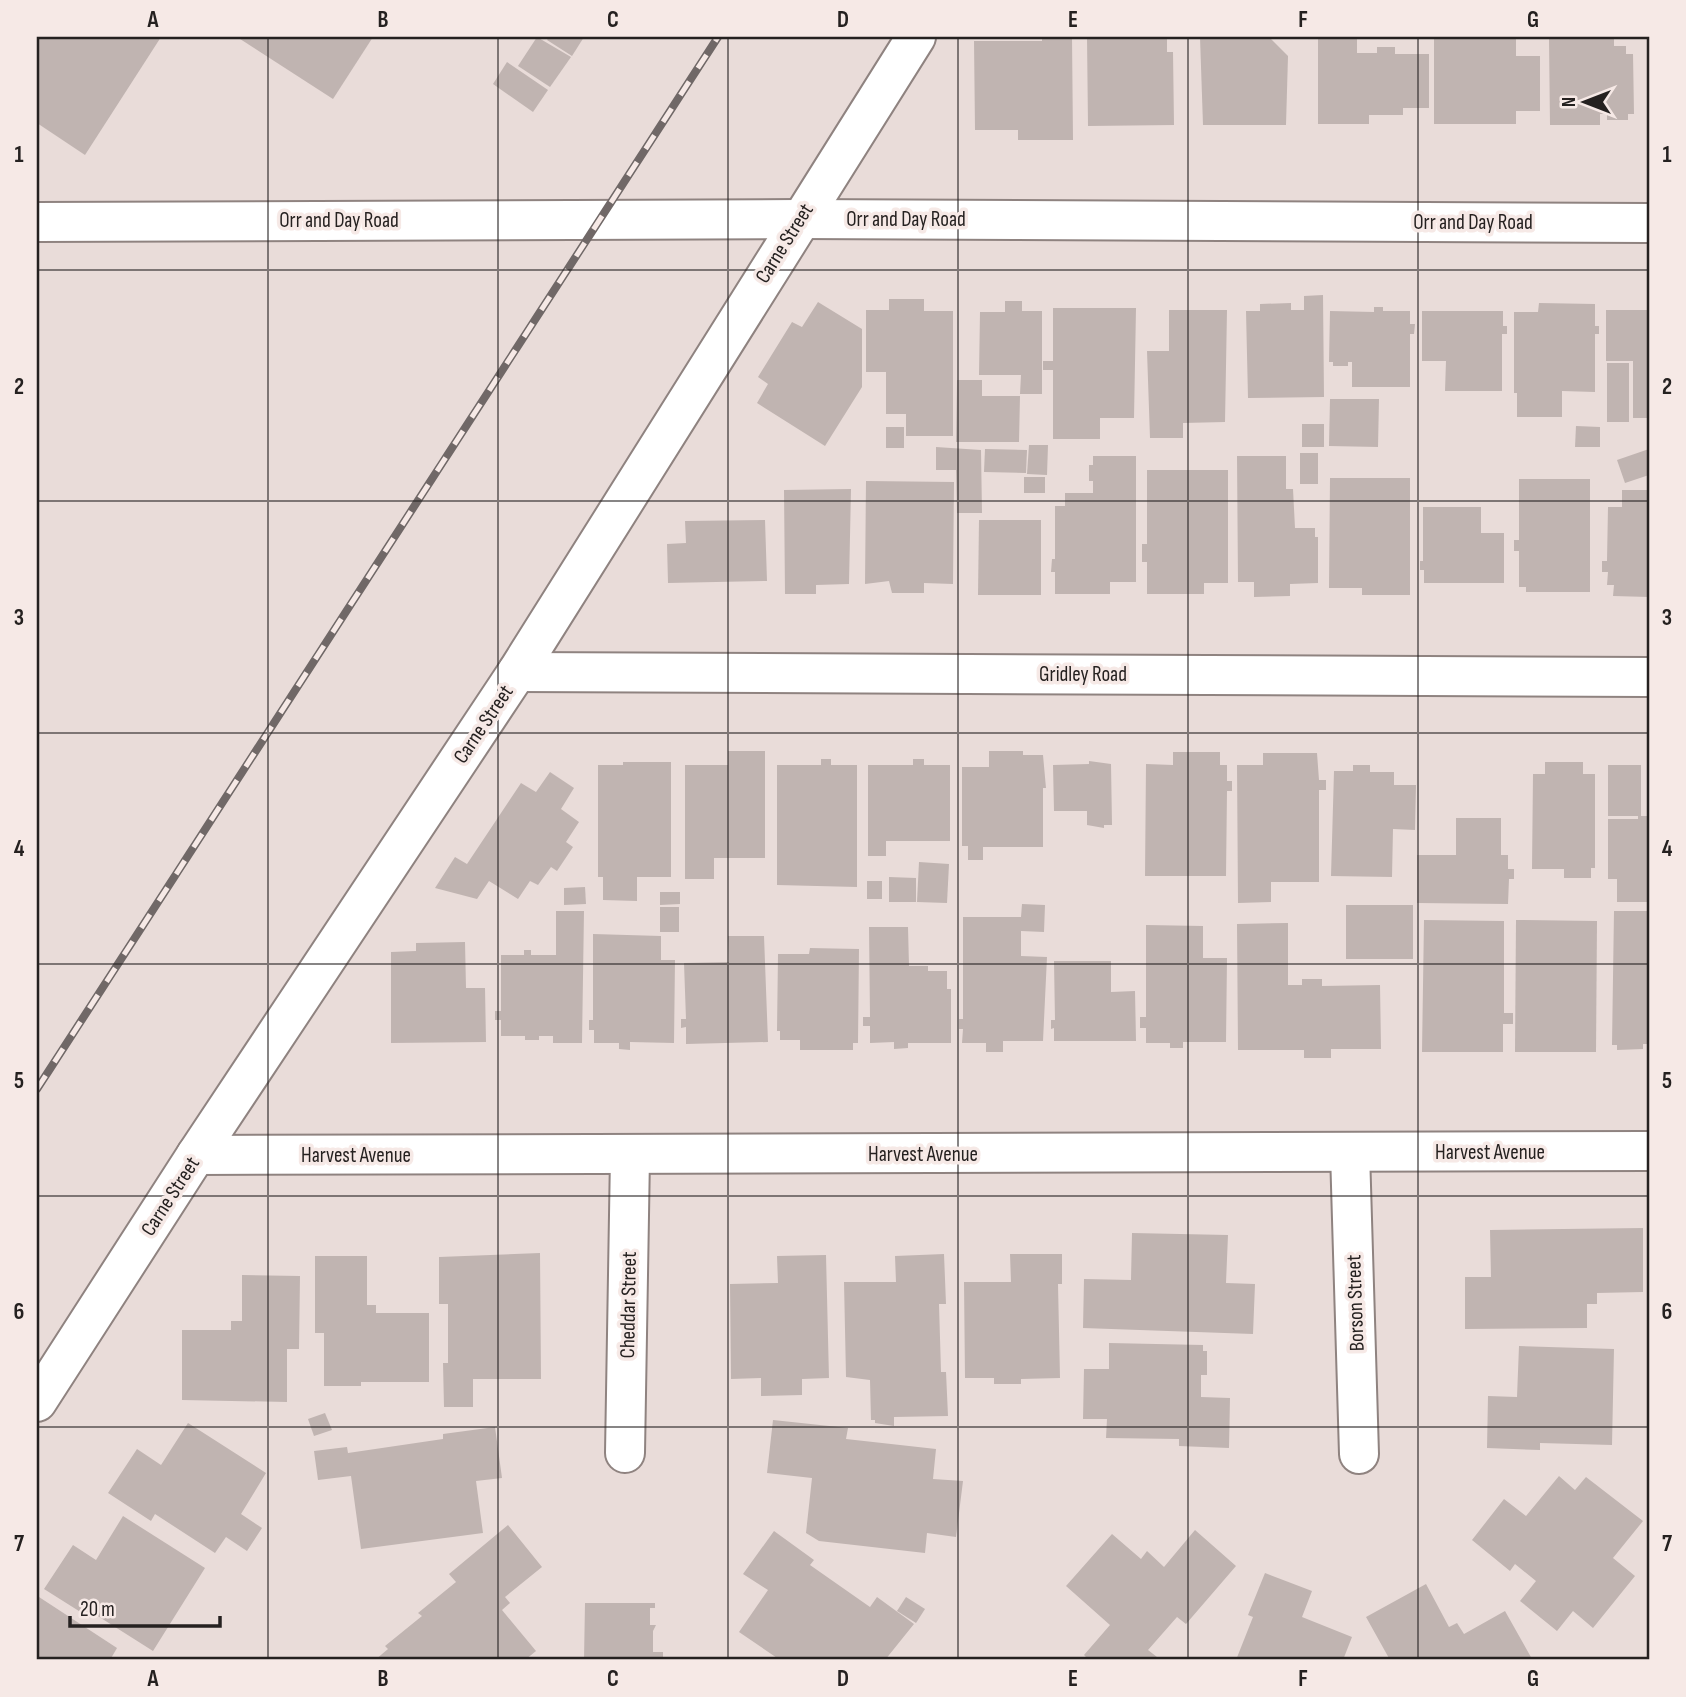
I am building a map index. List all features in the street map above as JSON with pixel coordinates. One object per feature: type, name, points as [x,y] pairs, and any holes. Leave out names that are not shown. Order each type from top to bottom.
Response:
[{"type":"street","name":"Carne Street","points":[[37,1402],[196,1155],[517,672],[799,219],[916,37]]},
{"type":"street","name":"Orr and Day Road","points":[[37,222],[799,219],[1649,223]]},
{"type":"street","name":"Gridley Road","points":[[517,672],[1649,677]]},
{"type":"street","name":"Harvest Avenue","points":[[196,1155],[630,1156],[1649,1151]]},
{"type":"street","name":"Borson Street","points":[[1350,1152],[1359,1454]]},
{"type":"street","name":"Cheddar Street","points":[[625,1454],[630,1156]]},
{"type":"building","points":[[37,37],[161,37],[85,155],[37,123]]},
{"type":"building","points":[[237,37],[373,37],[333,99]]},
{"type":"building","points":[[537,37],[571,57],[550,87],[518,66]]},
{"type":"building","points":[[549,37],[584,37],[572,56],[547,40]]},
{"type":"building","points":[[1042,37],[1072,37],[1073,140],[1018,140],[1018,130],[975,130],[974,41],[1042,41]]},
{"type":"building","points":[[1087,37],[1167,37],[1167,52],[1173,52],[1174,125],[1088,126]]},
{"type":"building","points":[[1200,37],[1269,37],[1288,56],[1286,125],[1203,125]]},
{"type":"building","points":[[1318,37],[1357,37],[1357,53],[1377,53],[1377,47],[1395,47],[1395,54],[1429,54],[1429,108],[1403,108],[1403,115],[1369,115],[1369,124],[1318,124]]},
{"type":"building","points":[[1434,37],[1516,37],[1516,56],[1540,56],[1540,111],[1516,111],[1516,124],[1434,124]]},
{"type":"building","points":[[1614,37],[1614,46],[1626,46],[1626,54],[1633,54],[1634,114],[1628,114],[1628,120],[1607,120],[1607,114],[1600,114],[1600,125],[1550,125],[1549,39]]},
{"type":"building","points":[[507,62],[548,90],[533,112],[493,84]]},
{"type":"building","points":[[1323,295],[1324,397],[1248,398],[1246,311],[1260,311],[1260,304],[1291,303],[1291,310],[1304,310],[1304,296]]},
{"type":"building","points":[[889,299],[924,299],[924,311],[953,311],[953,436],[906,436],[906,414],[886,414],[886,372],[866,372],[866,310],[889,310]]},
{"type":"building","points":[[1005,301],[1022,301],[1022,311],[1042,311],[1042,394],[1020,394],[1021,375],[979,375],[980,312],[1005,312]]},
{"type":"building","points":[[818,302],[862,329],[862,387],[825,446],[757,403],[768,384],[758,377],[792,322],[802,327]]},
{"type":"building","points":[[1539,303],[1595,304],[1595,326],[1599,326],[1599,334],[1595,334],[1595,392],[1562,391],[1562,417],[1517,417],[1517,393],[1514,393],[1514,312],[1538,312]]},
{"type":"building","points":[[1374,307],[1383,307],[1383,311],[1410,311],[1410,324],[1415,324],[1414,334],[1410,334],[1410,387],[1352,387],[1352,362],[1348,362],[1348,366],[1333,366],[1333,362],[1329,362],[1330,311],[1374,312]]},
{"type":"building","points":[[1053,308],[1136,308],[1134,418],[1100,418],[1100,439],[1053,439],[1053,370],[1043,370],[1043,361],[1053,361]]},
{"type":"building","points":[[1169,310],[1227,310],[1225,422],[1183,423],[1183,438],[1150,438],[1147,351],[1169,351]]},
{"type":"building","points":[[1606,310],[1649,310],[1649,418],[1633,418],[1633,361],[1606,361]]},
{"type":"building","points":[[1422,311],[1503,311],[1503,326],[1507,326],[1507,334],[1502,334],[1502,391],[1445,391],[1446,361],[1422,361]]},
{"type":"building","points":[[1607,363],[1629,363],[1629,422],[1607,422]]},
{"type":"building","points":[[957,380],[982,380],[982,396],[1020,396],[1019,442],[956,442]]},
{"type":"building","points":[[1330,399],[1379,399],[1378,447],[1329,446]]},
{"type":"building","points":[[1302,424],[1324,424],[1324,447],[1302,447]]},
{"type":"building","points":[[1576,426],[1600,427],[1600,447],[1575,447]]},
{"type":"building","points":[[886,427],[904,427],[904,448],[886,448]]},
{"type":"building","points":[[1029,445],[1048,445],[1047,475],[1027,474]]},
{"type":"building","points":[[936,447],[981,450],[982,513],[957,513],[956,470],[936,470]]},
{"type":"building","points":[[985,449],[1027,450],[1026,473],[984,472]]},
{"type":"building","points":[[1649,449],[1649,475],[1625,483],[1617,460]]},
{"type":"building","points":[[1300,453],[1318,453],[1318,484],[1300,484]]},
{"type":"building","points":[[1093,456],[1136,456],[1136,582],[1110,582],[1110,594],[1055,594],[1055,572],[1051,572],[1052,559],[1055,559],[1055,506],[1065,506],[1065,493],[1093,493],[1093,481],[1089,481],[1089,465],[1093,465]]},
{"type":"building","points":[[1237,456],[1286,456],[1286,489],[1293,489],[1295,528],[1315,528],[1315,537],[1318,537],[1318,583],[1290,584],[1290,596],[1254,597],[1254,582],[1238,582]]},
{"type":"building","points":[[1147,470],[1228,470],[1228,583],[1204,583],[1204,594],[1147,594],[1147,562],[1142,562],[1142,544],[1147,544]]},
{"type":"building","points":[[1024,477],[1045,477],[1045,493],[1024,493]]},
{"type":"building","points":[[1330,478],[1410,478],[1410,595],[1362,595],[1362,588],[1329,588]]},
{"type":"building","points":[[1519,479],[1590,479],[1590,592],[1526,592],[1526,587],[1519,587],[1519,551],[1514,551],[1514,540],[1519,540]]},
{"type":"building","points":[[866,481],[954,482],[953,584],[924,583],[924,593],[892,593],[889,581],[865,584]]},
{"type":"building","points":[[851,489],[849,584],[816,585],[816,594],[785,594],[784,490]]},
{"type":"building","points":[[1622,490],[1649,490],[1649,597],[1613,596],[1614,585],[1607,585],[1608,572],[1602,572],[1602,561],[1607,561],[1608,507],[1622,507]]},
{"type":"building","points":[[1423,507],[1481,507],[1481,533],[1504,533],[1504,583],[1424,583],[1424,570],[1420,570],[1420,561],[1423,561]]},
{"type":"building","points":[[765,520],[767,581],[668,583],[667,544],[686,543],[685,521]]},
{"type":"building","points":[[979,520],[1041,520],[1041,595],[978,595]]},
{"type":"building","points":[[728,751],[765,751],[765,858],[714,858],[714,879],[685,879],[685,765],[728,765]]},
{"type":"building","points":[[989,751],[1023,751],[1023,755],[1043,755],[1046,788],[1043,788],[1043,847],[983,847],[983,860],[968,860],[968,846],[962,846],[962,767],[989,767]]},
{"type":"building","points":[[1173,752],[1220,752],[1220,765],[1227,765],[1227,781],[1232,781],[1232,791],[1227,791],[1226,876],[1145,876],[1146,764],[1173,765]]},
{"type":"building","points":[[1263,753],[1317,753],[1319,780],[1326,780],[1326,790],[1319,790],[1319,882],[1271,882],[1271,902],[1238,903],[1237,765],[1263,765]]},
{"type":"building","points":[[821,759],[831,759],[831,765],[857,765],[857,887],[777,885],[777,765],[821,765]]},
{"type":"building","points":[[913,759],[924,759],[924,765],[950,765],[950,841],[886,841],[886,856],[868,856],[868,765],[913,765]]},
{"type":"building","points":[[1089,761],[1111,764],[1112,825],[1104,825],[1104,828],[1087,825],[1087,811],[1054,811],[1053,765],[1089,764]]},
{"type":"building","points":[[623,762],[671,762],[671,877],[637,877],[637,901],[603,900],[603,877],[598,877],[598,765],[623,765]]},
{"type":"building","points":[[1545,762],[1583,762],[1583,774],[1595,774],[1595,868],[1591,868],[1591,878],[1564,878],[1564,869],[1532,869],[1533,774],[1545,774]]},
{"type":"building","points":[[1353,765],[1370,765],[1370,772],[1394,772],[1394,785],[1416,785],[1415,830],[1393,829],[1392,877],[1331,876],[1334,771],[1353,771]]},
{"type":"building","points":[[1608,765],[1641,765],[1641,816],[1649,816],[1649,902],[1617,902],[1617,879],[1608,879],[1608,819],[1638,819],[1638,816],[1608,816]]},
{"type":"building","points":[[550,772],[574,788],[561,809],[579,822],[566,842],[573,847],[557,871],[551,867],[538,885],[530,881],[518,899],[489,881],[477,899],[435,888],[455,857],[467,864],[521,783],[536,792]]},
{"type":"building","points":[[1456,818],[1501,818],[1501,855],[1508,855],[1508,869],[1514,869],[1514,879],[1509,879],[1508,904],[1417,903],[1417,855],[1456,855]]},
{"type":"building","points":[[919,862],[949,864],[947,903],[917,902]]},
{"type":"building","points":[[889,877],[916,878],[916,902],[889,902]]},
{"type":"building","points":[[867,881],[882,881],[882,899],[867,899]]},
{"type":"building","points":[[585,887],[586,904],[564,905],[564,888]]},
{"type":"building","points":[[660,892],[680,892],[680,904],[660,905]]},
{"type":"building","points":[[1022,904],[1045,905],[1044,932],[1021,931],[1021,956],[1047,957],[1043,1041],[1003,1041],[1003,1052],[986,1052],[986,1043],[962,1043],[963,1029],[959,1029],[959,1019],[963,1019],[963,917],[1021,917]]},
{"type":"building","points":[[1346,905],[1413,905],[1413,959],[1346,959]]},
{"type":"building","points":[[660,907],[679,907],[679,932],[660,932]]},
{"type":"building","points":[[556,911],[584,911],[582,1043],[553,1043],[553,1036],[525,1040],[525,1036],[501,1036],[501,1020],[495,1020],[495,1011],[501,1011],[501,955],[524,955],[524,950],[531,950],[531,955],[556,955]]},
{"type":"building","points":[[1614,911],[1649,911],[1649,1044],[1643,1044],[1643,1049],[1617,1050],[1617,1045],[1612,1045]]},
{"type":"building","points":[[1424,920],[1504,921],[1504,1013],[1513,1013],[1513,1024],[1503,1024],[1503,1052],[1422,1052]]},
{"type":"building","points":[[1516,920],[1597,921],[1596,1052],[1515,1052]]},
{"type":"building","points":[[1288,923],[1288,985],[1302,985],[1302,979],[1322,979],[1322,986],[1380,985],[1381,1049],[1331,1049],[1331,1058],[1304,1058],[1304,1050],[1238,1050],[1237,924]]},
{"type":"building","points":[[1146,925],[1203,926],[1203,958],[1227,958],[1226,1042],[1183,1042],[1183,1048],[1170,1048],[1170,1043],[1146,1043],[1146,1028],[1140,1028],[1140,1017],[1146,1017]]},
{"type":"building","points":[[869,927],[908,927],[909,966],[928,966],[928,971],[947,971],[947,989],[951,989],[951,1043],[908,1043],[908,1048],[894,1049],[894,1042],[870,1043],[870,1026],[863,1026],[863,1017],[870,1017]]},
{"type":"building","points":[[593,934],[661,936],[661,960],[675,960],[674,1043],[630,1042],[630,1050],[619,1049],[619,1043],[594,1043],[594,1030],[589,1030],[589,1020],[593,1020]]},
{"type":"building","points":[[728,936],[764,936],[768,1042],[686,1044],[686,1027],[681,1028],[681,1019],[686,1019],[684,963],[729,962]]},
{"type":"building","points":[[465,942],[466,988],[485,988],[486,1042],[391,1043],[391,952],[416,951],[416,943]]},
{"type":"building","points":[[810,948],[859,949],[858,1043],[853,1043],[853,1050],[800,1050],[800,1040],[780,1040],[780,1031],[777,1031],[778,954],[809,954]]},
{"type":"building","points":[[1054,961],[1111,961],[1111,992],[1135,991],[1136,1041],[1054,1041],[1051,1020],[1055,1020]]},
{"type":"building","points":[[1643,1228],[1643,1292],[1597,1293],[1597,1304],[1587,1304],[1587,1328],[1465,1329],[1465,1277],[1491,1277],[1490,1230]]},
{"type":"building","points":[[1132,1233],[1228,1235],[1226,1283],[1255,1284],[1253,1334],[1083,1328],[1084,1279],[1131,1280]]},
{"type":"building","points":[[540,1253],[541,1379],[473,1379],[473,1407],[444,1407],[443,1363],[448,1363],[448,1304],[439,1304],[439,1257]]},
{"type":"building","points":[[944,1254],[946,1304],[939,1304],[941,1372],[946,1372],[948,1416],[894,1417],[894,1426],[875,1423],[875,1420],[871,1420],[870,1380],[846,1377],[844,1282],[896,1282],[895,1256]]},
{"type":"building","points":[[1010,1254],[1062,1254],[1062,1284],[1058,1284],[1060,1378],[1021,1379],[1021,1384],[994,1384],[994,1378],[965,1378],[964,1282],[1011,1282]]},
{"type":"building","points":[[826,1255],[829,1378],[802,1379],[802,1395],[761,1396],[761,1378],[731,1379],[730,1284],[778,1283],[777,1256]]},
{"type":"building","points":[[315,1256],[367,1256],[367,1305],[376,1305],[376,1313],[429,1313],[429,1382],[361,1382],[361,1386],[324,1386],[324,1333],[315,1333]]},
{"type":"building","points":[[242,1275],[300,1276],[299,1349],[287,1349],[287,1402],[182,1400],[182,1330],[231,1330],[231,1321],[242,1321]]},
{"type":"building","points":[[1109,1343],[1203,1345],[1203,1351],[1207,1351],[1207,1375],[1201,1375],[1201,1397],[1230,1398],[1229,1448],[1179,1446],[1179,1439],[1106,1438],[1107,1419],[1083,1419],[1084,1369],[1109,1369]]},
{"type":"building","points":[[1519,1346],[1614,1349],[1612,1445],[1540,1443],[1540,1450],[1487,1448],[1488,1396],[1517,1397]]},
{"type":"building","points":[[325,1413],[332,1430],[314,1436],[308,1419]]},
{"type":"building","points":[[773,1420],[848,1428],[846,1439],[936,1449],[933,1479],[963,1481],[956,1537],[927,1533],[925,1553],[819,1541],[806,1533],[812,1478],[767,1473]]},
{"type":"building","points":[[188,1423],[266,1473],[241,1514],[262,1528],[247,1551],[226,1537],[215,1553],[155,1514],[151,1521],[108,1493],[137,1449],[161,1465]]},
{"type":"building","points":[[495,1427],[502,1478],[476,1481],[483,1533],[361,1549],[351,1476],[318,1480],[314,1451],[347,1447],[348,1453],[443,1439],[443,1434]]},
{"type":"building","points":[[1559,1476],[1575,1490],[1586,1477],[1643,1521],[1613,1558],[1635,1576],[1593,1628],[1573,1611],[1557,1631],[1520,1601],[1536,1581],[1515,1564],[1510,1571],[1472,1540],[1504,1499],[1526,1516]]},
{"type":"building","points":[[123,1516],[205,1568],[153,1651],[93,1613],[90,1618],[44,1589],[73,1545],[96,1560]]},
{"type":"building","points":[[508,1525],[542,1567],[505,1597],[510,1603],[502,1610],[536,1651],[525,1660],[375,1660],[388,1649],[385,1646],[422,1616],[418,1613],[456,1582],[449,1574]]},
{"type":"building","points":[[1195,1530],[1236,1566],[1186,1624],[1177,1617],[1148,1650],[1157,1657],[1155,1660],[1089,1660],[1084,1655],[1110,1625],[1066,1586],[1112,1534],[1141,1559],[1147,1551],[1164,1567]]},
{"type":"building","points":[[774,1531],[814,1560],[810,1565],[870,1607],[877,1597],[914,1624],[885,1660],[780,1660],[739,1632],[768,1590],[743,1574]]},
{"type":"building","points":[[1265,1573],[1312,1591],[1302,1617],[1352,1637],[1343,1660],[1236,1660],[1253,1617],[1248,1615]]},
{"type":"building","points":[[1426,1584],[1449,1627],[1457,1623],[1464,1634],[1505,1611],[1532,1659],[1390,1660],[1366,1617]]},
{"type":"building","points":[[39,1597],[117,1648],[110,1660],[37,1660]]},
{"type":"building","points":[[906,1597],[925,1609],[916,1623],[897,1611]]},
{"type":"building","points":[[585,1603],[655,1603],[655,1608],[650,1608],[650,1625],[656,1625],[653,1631],[653,1652],[663,1652],[663,1660],[584,1660]]},
{"type":"railway","points":[[37,1089],[718,37]]}]
